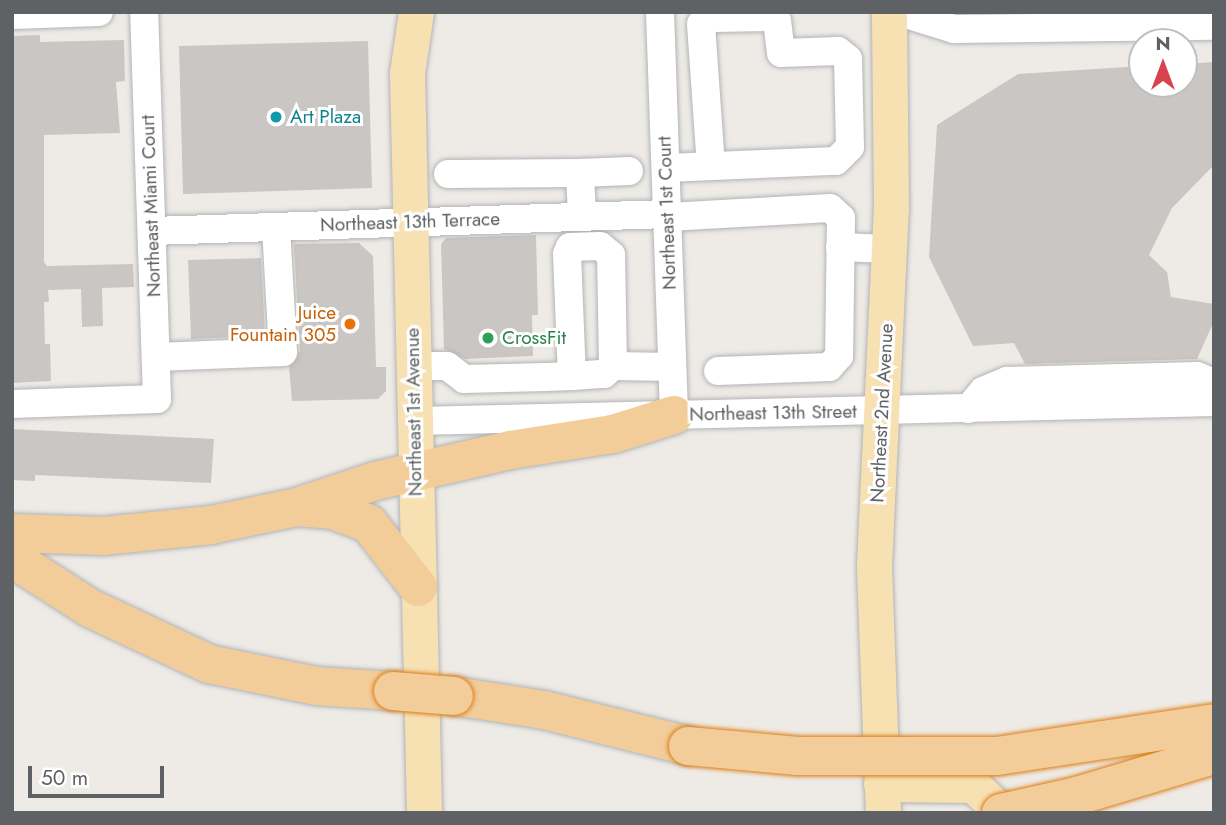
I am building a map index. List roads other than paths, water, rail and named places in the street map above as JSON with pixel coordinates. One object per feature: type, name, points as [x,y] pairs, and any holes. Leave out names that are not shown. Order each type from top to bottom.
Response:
[{"type":"highway","points":[[297,507],[322,495],[415,472],[510,450],[612,434],[674,415]]},
{"type":"highway","points":[[12,533],[103,536],[153,532],[297,507],[334,510],[369,524],[384,537],[418,587]]},
{"type":"highway","points":[[12,558],[102,614],[209,664],[316,686],[454,696],[620,728],[688,746],[730,751],[954,758],[1073,748],[1214,723]]},
{"type":"highway","points":[[1002,813],[1087,793],[1214,755]]},
{"type":"main road","name":"Northeast 1st Avenue","points":[[416,12],[407,73],[424,813]]},
{"type":"main road","name":"Northeast 2nd Avenue","points":[[882,798],[874,565],[889,248],[889,12]]},
{"type":"main road","points":[[882,798],[973,785],[1002,813]]},
{"type":"street","points":[[13,14],[99,12]]},
{"type":"street","name":"Northeast Miami Court","points":[[12,404],[157,399],[144,12]]},
{"type":"street","name":"Northeast 1st Court","points":[[660,12],[674,415]]},
{"type":"street","points":[[899,12],[954,29],[1214,26]]},
{"type":"street","points":[[666,168],[836,161],[850,147],[848,59],[838,51],[781,53],[776,20],[768,17],[713,18],[701,24],[711,166]]},
{"type":"street","points":[[844,153],[891,153]]},
{"type":"street","points":[[448,174],[629,171]]},
{"type":"street","points":[[547,416],[570,342],[570,247],[580,173]]},
{"type":"street","name":"Northeast 13th Terrace","points":[[152,231],[830,208],[841,218],[839,356],[829,368],[718,371]]},
{"type":"street","points":[[156,357],[283,352],[276,227]]},
{"type":"street","points":[[415,366],[447,366],[464,379],[604,374],[612,353],[611,255],[600,246],[570,247]]},
{"type":"street","points":[[840,247],[889,248]]},
{"type":"street","points":[[570,342],[673,367]]},
{"type":"street","points":[[968,409],[983,391],[1007,381],[1197,376],[1214,383]]},
{"type":"street","name":"Northeast 13th Street","points":[[416,421],[1214,402]]},
{"type":"place","name":"Art Plaza","points":[[276,117]]},
{"type":"place","name":"Juice Fountain 305","points":[[350,324]]},
{"type":"place","name":"CrossFit","points":[[488,338]]}]
